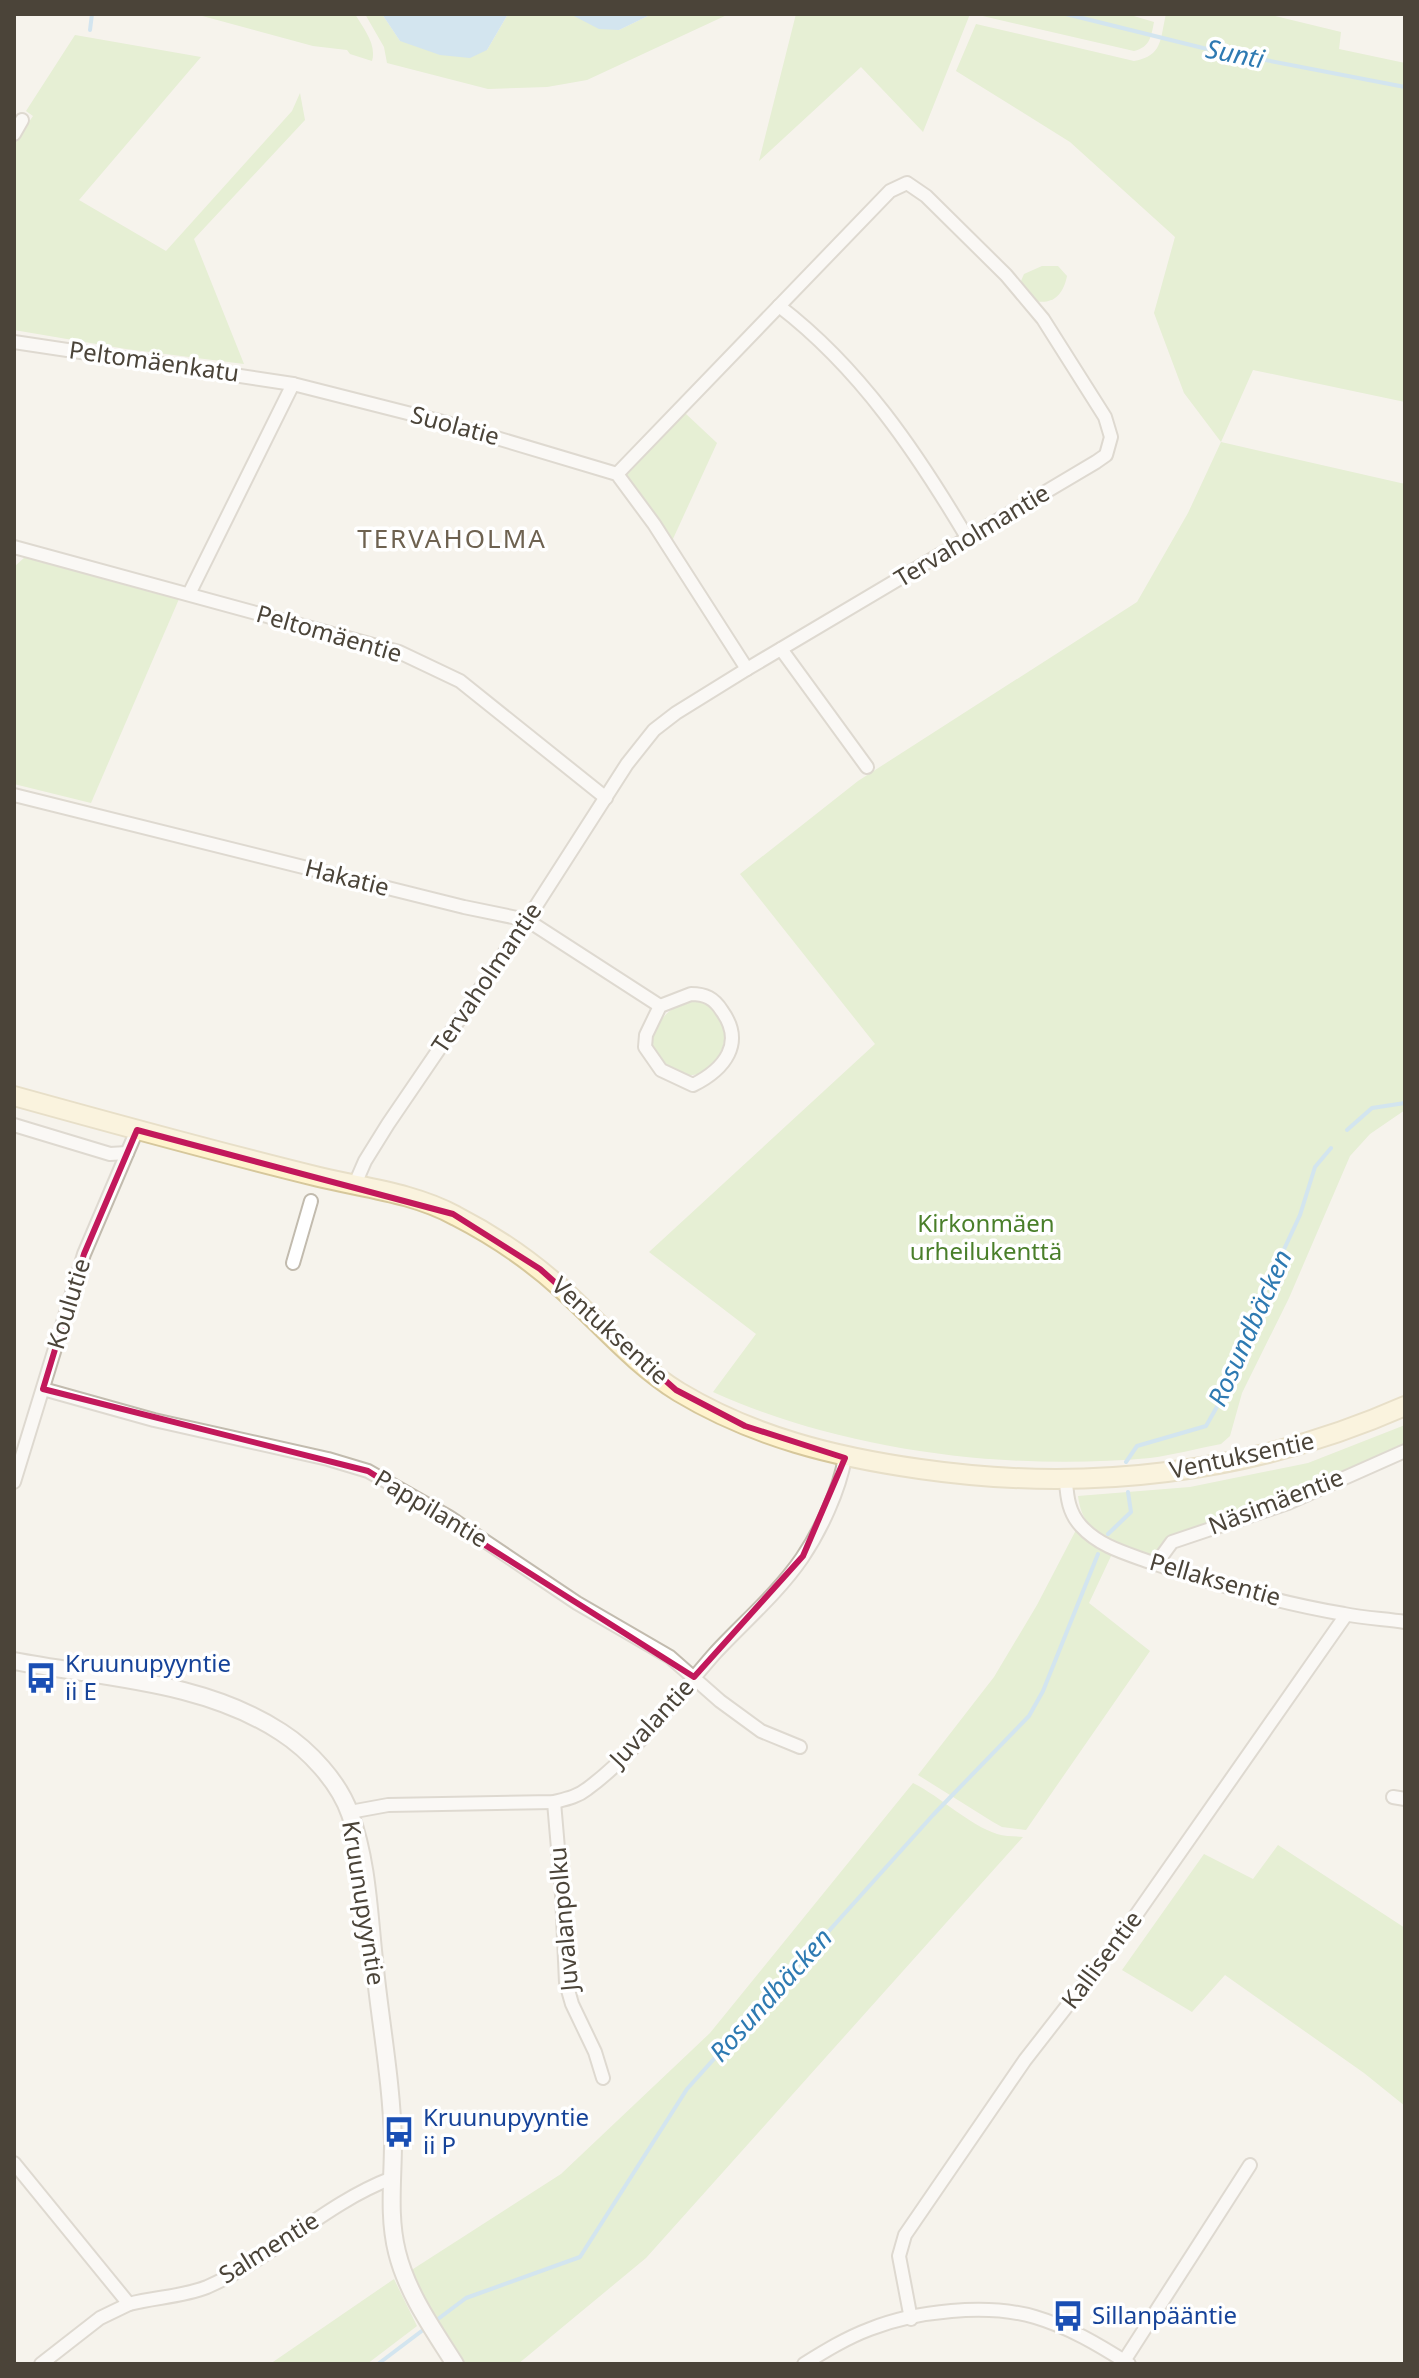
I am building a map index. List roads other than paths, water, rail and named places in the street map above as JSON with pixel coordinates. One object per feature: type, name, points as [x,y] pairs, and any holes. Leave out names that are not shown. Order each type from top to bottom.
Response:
[{"type":"main road","name":"Ventuksentie","points":[[14,1096],[432,1205],[482,1231],[540,1269],[651,1372],[714,1412],[795,1444],[845,1458],[1012,1480],[1066,1481],[1150,1475],[1230,1462],[1341,1433],[1405,1406]]},
{"type":"street","points":[[14,134],[22,120]]},
{"type":"street","name":"Tervaholmantie","points":[[355,1184],[388,1124],[654,730],[747,669],[1096,462],[1106,455],[1111,437],[1105,417],[1043,319],[1006,275],[918,189],[907,183],[890,191],[617,474]]},
{"type":"street","points":[[779,306],[821,342],[885,414],[924,467],[968,539]]},
{"type":"street","name":"Peltomäenkatu","points":[[14,342],[293,384]]},
{"type":"street","points":[[189,594],[293,384]]},
{"type":"street","name":"Suolatie","points":[[293,384],[443,422],[617,474]]},
{"type":"street","points":[[617,474],[654,524],[747,669]]},
{"type":"street","name":"Peltomäentie","points":[[14,547],[399,652],[435,667],[460,681],[606,798]]},
{"type":"street","points":[[781,649],[867,767]]},
{"type":"street","name":"Hakatie","points":[[14,795],[527,920],[660,1006]]},
{"type":"street","points":[[704,994],[725,1015],[732,1026],[732,1047],[722,1064],[707,1078],[693,1085],[661,1070],[653,1061],[645,1047],[646,1035],[660,1006],[679,997],[704,994]]},
{"type":"street","points":[[14,1125],[110,1154],[127,1153]]},
{"type":"street","name":"Koulutie","points":[[14,1482],[84,1254],[137,1130]]},
{"type":"street","points":[[293,1263],[311,1201]]},
{"type":"street","name":"Pappilantie","points":[[43,1389],[154,1420],[328,1459],[368,1471],[449,1517],[577,1603],[670,1657],[720,1701],[761,1731],[800,1747]]},
{"type":"street","name":"Näsimäentie","points":[[1156,1564],[1172,1542],[1288,1503],[1405,1451]]},
{"type":"street","name":"Juvalantie","points":[[350,1812],[388,1805],[554,1802],[572,1798],[599,1779],[636,1744],[778,1588],[803,1556],[827,1511],[845,1458]]},
{"type":"street","name":"Pellaksentie","points":[[1066,1481],[1073,1516],[1099,1542],[1112,1548],[1264,1596],[1346,1615],[1405,1622]]},
{"type":"street","name":"Kallisentie","points":[[911,2319],[899,2256],[905,2235],[994,2105],[1120,1938],[1346,1615]]},
{"type":"street","name":"Kruunupyyntie","points":[[14,1661],[154,1684],[234,1708],[281,1732],[307,1751],[331,1781],[350,1812],[365,1885],[386,2060],[397,2251],[423,2313],[455,2364]]},
{"type":"street","name":"Juvalanpolku","points":[[554,1802],[566,1983],[603,2078]]},
{"type":"street","points":[[14,2163],[129,2304]]},
{"type":"street","points":[[804,2364],[872,2328],[946,2312],[983,2310],[1036,2317],[1082,2335],[1126,2363],[1250,2165]]},
{"type":"street","name":"Salmentie","points":[[41,2364],[100,2318],[129,2304],[203,2288],[247,2265],[365,2187],[392,2178]]},
{"type":"water","points":[[382,14],[508,14],[487,50],[470,58],[440,55],[400,41]]},
{"type":"water","points":[[570,14],[652,14],[619,30],[599,29]]},
{"type":"waterway","points":[[90,30],[92,14]]},
{"type":"waterway","name":"Sunti","points":[[1066,14],[1203,48],[1405,87]]},
{"type":"waterway","name":"Rosundbäcken","points":[[1347,1130],[1372,1108],[1405,1103]]},
{"type":"waterway","name":"Rosundbäcken","points":[[1126,1462],[1137,1446],[1206,1426],[1222,1398],[1265,1290],[1300,1215],[1315,1167],[1331,1148]]},
{"type":"waterway","points":[[1108,1534],[1131,1512],[1128,1492]]},
{"type":"waterway","name":"Rosundbäcken","points":[[434,2322],[466,2298],[580,2257],[687,2089],[933,1815],[1029,1716],[1043,1691],[1098,1554]]},
{"type":"waterway","name":"Rosundbäcken","points":[[378,2364],[427,2327]]},
{"type":"place","name":"Kruunupyyntie ii E","points":[[41,1678]]},
{"type":"place","name":"Kruunupyyntie ii P","points":[[399,2132]]},
{"type":"place","name":"Sillanpääntie","points":[[1068,2316]]},
{"type":"district","name":"TERVAHOLMA","points":[[452,539]]},
{"type":"park label","name":"Kirkonmäen urheilukenttä","points":[[986,1238]]}]
